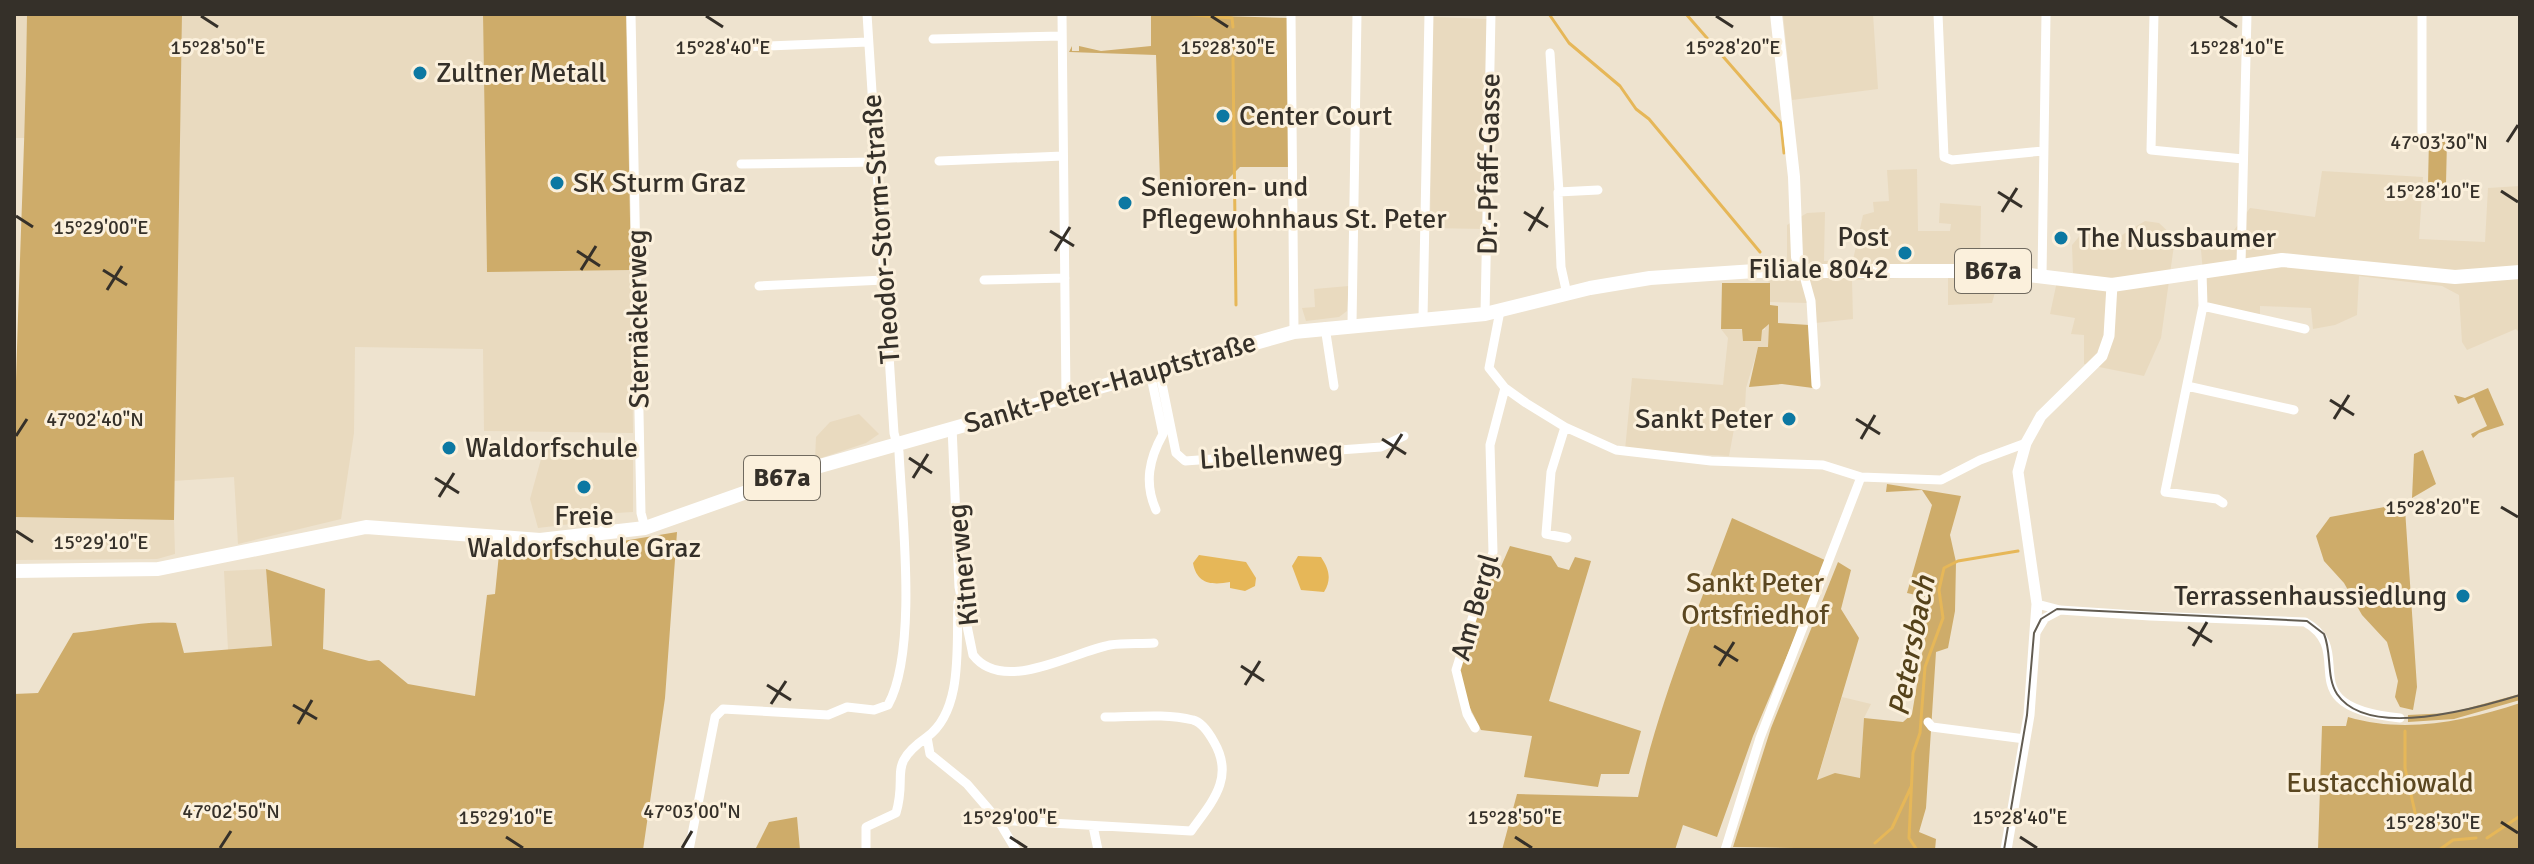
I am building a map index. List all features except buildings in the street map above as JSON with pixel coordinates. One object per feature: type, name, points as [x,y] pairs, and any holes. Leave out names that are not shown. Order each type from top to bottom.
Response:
[{"type":"main road","points":[[1776,14],[1794,177],[1797,257],[1803,272]]},
{"type":"main road","name":"Sankt-Peter-Hauptstraße","points":[[14,571],[158,569],[366,527],[540,540],[645,528],[738,492],[897,443],[1294,332],[1492,312],[1620,282],[1715,272],[1996,271],[2112,285],[2282,260],[2322,261],[2455,277],[2520,272]]},
{"type":"street","name":"Sternäckerweg","points":[[631,14],[641,513],[645,528]]},
{"type":"street","name":"Theodor-Storm-Straße","points":[[867,14],[897,443]]},
{"type":"street","points":[[1062,14],[1066,397]]},
{"type":"street","points":[[1291,14],[1294,332]]},
{"type":"street","points":[[1352,324],[1357,14]]},
{"type":"street","points":[[1423,318],[1429,14]]},
{"type":"street","name":"Dr.-Pfaff-Gasse","points":[[1491,14],[1492,312]]},
{"type":"street","points":[[1938,14],[1944,157],[1952,160],[2043,151]]},
{"type":"street","points":[[2042,276],[2046,14]]},
{"type":"street","points":[[2154,14],[2151,150],[2243,159]]},
{"type":"street","points":[[2241,264],[2247,14]]},
{"type":"street","points":[[2422,14],[2422,136]]},
{"type":"street","points":[[933,39],[1062,36]]},
{"type":"street","points":[[741,47],[868,42]]},
{"type":"street","points":[[1550,53],[1562,188],[1567,294]]},
{"type":"street","points":[[939,161],[1063,156]]},
{"type":"street","points":[[741,164],[878,162]]},
{"type":"street","points":[[1562,188],[1598,190]]},
{"type":"street","points":[[1803,272],[1811,301],[1816,385]]},
{"type":"street","points":[[2202,272],[2203,306],[2165,492],[2217,499],[2223,503]]},
{"type":"street","points":[[984,280],[1065,278]]},
{"type":"street","points":[[759,286],[884,280]]},
{"type":"street","points":[[2006,850],[2025,739],[2037,604],[2018,472],[2026,443],[2041,416],[2102,356],[2109,336],[2112,285]]},
{"type":"street","points":[[2203,306],[2305,329]]},
{"type":"street","points":[[1492,312],[1489,368],[1505,388],[1565,427],[1628,454],[1818,465],[1861,477],[1941,480],[1980,460],[2026,443]]},
{"type":"street","points":[[1325,327],[1334,386]]},
{"type":"street","points":[[1155,370],[1163,434],[1152,454],[1148,474],[1150,497],[1156,510]]},
{"type":"street","name":"Libellenweg","points":[[1155,370],[1176,453],[1185,461],[1381,447],[1404,436]]},
{"type":"street","points":[[2187,386],[2294,410]]},
{"type":"street","name":"Am Bergl","points":[[1475,728],[1467,714],[1456,670],[1493,552],[1490,445],[1505,388]]},
{"type":"street","name":"Kitnerweg","points":[[952,427],[959,587],[973,655],[986,669],[1048,666],[1112,645],[1154,643]]},
{"type":"street","points":[[1565,427],[1551,472],[1546,534],[1567,538]]},
{"type":"street","points":[[689,850],[715,717],[723,709],[828,715],[847,707],[874,710],[888,705],[896,691],[904,631],[904,559],[897,443]]},
{"type":"street","points":[[1725,850],[1760,738],[1861,477]]},
{"type":"street","points":[[866,850],[866,827],[896,813],[901,795],[899,771],[906,752],[940,728],[948,710],[959,587]]},
{"type":"street","points":[[2037,604],[2060,610],[2305,622],[2317,629],[2325,641],[2335,695],[2347,707],[2361,713],[2400,718]]},
{"type":"street","points":[[2036,632],[2045,618],[2060,610]]},
{"type":"street","points":[[998,820],[1191,831],[1222,787],[1224,767],[1218,748],[1197,721],[1173,717],[1105,717]]},
{"type":"street","points":[[1928,722],[1932,727],[2025,739]]},
{"type":"street","points":[[927,737],[930,754],[967,784],[998,820],[1016,850]]},
{"type":"street","points":[[1093,826],[1098,850]]},
{"type":"shaded area","points":[[14,14],[103,14],[27,15],[26,138],[14,138]]},
{"type":"shaded area","points":[[182,14],[483,14],[487,272],[631,270],[633,433],[484,431],[483,349],[355,347],[354,433],[341,519],[238,544],[234,477],[173,481]]},
{"type":"shaded area","points":[[1783,14],[1873,14],[1878,89],[1792,100]]},
{"type":"shaded area","points":[[1433,17],[1489,19],[1484,229],[1430,228]]},
{"type":"shaded area","points":[[1917,169],[1918,231],[1950,231],[1951,224],[1939,223],[1940,203],[1981,206],[1980,263],[1997,264],[1999,278],[1992,303],[1948,305],[1948,276],[1852,280],[1853,319],[1815,323],[1809,303],[1770,302],[1767,262],[1769,258],[1787,258],[1787,225],[1807,213],[1825,212],[1824,261],[1853,260],[1863,215],[1874,212],[1873,202],[1889,201],[1887,170]]},
{"type":"shaded area","points":[[2322,171],[2423,177],[2419,239],[2485,242],[2488,188],[2520,186],[2520,334],[2516,329],[2467,350],[2462,342],[2459,295],[2442,286],[2359,276],[2357,315],[2335,325],[2313,329],[2311,308],[2260,306],[2260,316],[2206,305],[2201,250],[2203,233],[2232,233],[2250,208],[2315,217]]},
{"type":"shaded area","points":[[2145,221],[2159,223],[2175,238],[2161,338],[2144,376],[2084,364],[2084,335],[2071,334],[2075,318],[2050,314],[2059,272],[2073,273],[2072,245],[2083,232],[2120,243],[2122,235]]},
{"type":"shaded area","points":[[1349,286],[1347,311],[1339,317],[1306,321],[1302,308],[1315,307],[1314,289]]},
{"type":"shaded area","points":[[1766,323],[1769,323],[1768,347],[1758,348],[1746,388],[1744,429],[1734,429],[1729,456],[1625,450],[1632,378],[1723,385],[1728,338],[1721,329],[1765,330]]},
{"type":"shaded area","points":[[859,414],[879,434],[866,443],[815,460],[816,437],[830,422]]},
{"type":"shaded area","name":"Freie Waldorfschule Graz","points":[[546,441],[633,441],[633,512],[600,514],[571,524],[538,528],[530,499]]},
{"type":"shaded area","points":[[14,517],[174,520],[175,554],[157,559],[14,560]]},
{"type":"shaded area","points":[[1199,555],[1246,562],[1256,578],[1255,586],[1245,591],[1230,588],[1230,582],[1207,582],[1195,570],[1193,563]]},
{"type":"shaded area","points":[[1298,556],[1321,557],[1328,574],[1324,592],[1301,590],[1292,566]]},
{"type":"shaded area","points":[[266,569],[273,646],[228,650],[224,571]]},
{"type":"shaded area","points":[[1842,697],[1871,704],[1864,718],[1860,778],[1817,781]]},
{"type":"green space","points":[[182,14],[174,520],[14,517],[27,15]]},
{"type":"green space","name":"SK Sturm Graz","points":[[483,14],[626,14],[631,270],[487,272]]},
{"type":"green space","name":"Center Court","points":[[1151,14],[1289,18],[1288,167],[1240,167],[1227,180],[1160,181],[1156,55],[1069,52],[1072,46],[1072,51],[1079,51],[1079,46],[1101,51],[1151,46]]},
{"type":"green space","points":[[2429,139],[2447,140],[2446,184],[2428,184]]},
{"type":"green space","points":[[1722,283],[1770,283],[1770,305],[1778,306],[1778,323],[1809,325],[1813,388],[1782,384],[1749,387],[1758,347],[1768,347],[1769,324],[1762,330],[1761,341],[1743,341],[1742,329],[1721,329]]},
{"type":"green space","points":[[2488,388],[2504,425],[2473,438],[2471,434],[2487,426],[2474,397],[2458,404],[2454,395],[2465,398]]},
{"type":"green space","points":[[2423,450],[2436,484],[2412,498],[2414,454]]},
{"type":"green space","points":[[1887,484],[1961,496],[1950,535],[1956,562],[1955,611],[1948,648],[1936,652],[1926,808],[1919,832],[1936,839],[1935,850],[1733,847],[1771,728],[1838,562],[1851,570],[1841,609],[1859,638],[1817,780],[1835,773],[1860,778],[1864,718],[1903,722],[1912,714],[1924,642],[1918,640],[1929,598],[1907,593],[1932,505],[1922,490],[1886,492]]},
{"type":"green space","points":[[2390,506],[2405,509],[2417,687],[2413,710],[2400,707],[2395,697],[2398,681],[2387,642],[2362,615],[2344,583],[2324,561],[2316,536],[2330,517]]},
{"type":"green space","name":"Sankt Peter Ortsfriedhof","points":[[1732,518],[1827,561],[1753,736],[1717,837],[1683,825],[1675,850],[1502,850],[1517,794],[1638,797],[1668,690]]},
{"type":"green space","points":[[677,532],[665,698],[643,850],[14,850],[14,694],[38,693],[73,633],[163,622],[176,623],[184,653],[272,646],[266,569],[325,589],[323,649],[369,661],[379,660],[408,684],[475,696],[487,595],[495,594],[499,554],[515,554],[516,550],[593,546]]},
{"type":"green space","points":[[1510,546],[1551,556],[1558,567],[1569,570],[1575,557],[1591,561],[1549,701],[1641,731],[1629,774],[1601,774],[1598,787],[1524,777],[1532,736],[1481,730],[1464,696],[1459,671],[1492,568],[1499,571]]},
{"type":"green space","points":[[2520,694],[2520,700],[2454,719],[2408,722],[2408,715],[2450,713]]},
{"type":"green space","name":"Eustacchiowald","points":[[2520,703],[2520,850],[2318,850],[2322,726],[2346,726],[2348,717],[2391,725],[2435,723]]},
{"type":"green space","points":[[797,817],[800,850],[755,850],[769,822]]},
{"type":"waterway","points":[[1181,14],[1232,18],[1233,27]]},
{"type":"waterway","name":"Petersbach","points":[[1549,14],[1569,43],[1620,86],[1636,109],[1649,119],[1760,252]]},
{"type":"waterway","points":[[1686,14],[1781,123],[1784,153]]},
{"type":"waterway","points":[[1233,58],[1236,305]]},
{"type":"waterway","name":"Petersbach","points":[[1917,850],[1909,838],[1913,753],[1920,733],[1925,667],[1943,618],[1939,590],[1944,568],[1958,561],[2018,551]]},
{"type":"waterway","points":[[2405,731],[2405,768],[2419,830]]},
{"type":"waterway","points":[[1875,843],[1892,828],[1911,787]]},
{"type":"waterway","points":[[2487,838],[2520,816]]},
{"type":"waterway","points":[[2439,850],[2453,840],[2476,838]]},
{"type":"tram line","points":[[2004,850],[2027,715],[2034,633],[2041,619],[2057,609],[2307,621],[2324,634],[2331,680],[2337,694],[2352,708],[2373,715],[2424,717],[2520,695]]},
{"type":"place","name":"Zultner Metall","points":[[420,73]]},
{"type":"place","name":"Center Court","points":[[1223,116]]},
{"type":"place","name":"SK Sturm Graz","points":[[557,183]]},
{"type":"place","name":"Senioren- und Pflegewohnhaus St. Peter","points":[[1125,203]]},
{"type":"place","name":"The Nussbaumer","points":[[2061,238]]},
{"type":"place","name":"Post Filiale 8042","points":[[1905,253]]},
{"type":"place","name":"Sankt Peter","points":[[1789,419]]},
{"type":"place","name":"Waldorfschule","points":[[449,448]]},
{"type":"place","name":"Freie Waldorfschule Graz","points":[[584,487]]},
{"type":"place","name":"Terrassenhaussiedlung","points":[[2463,596]]}]
